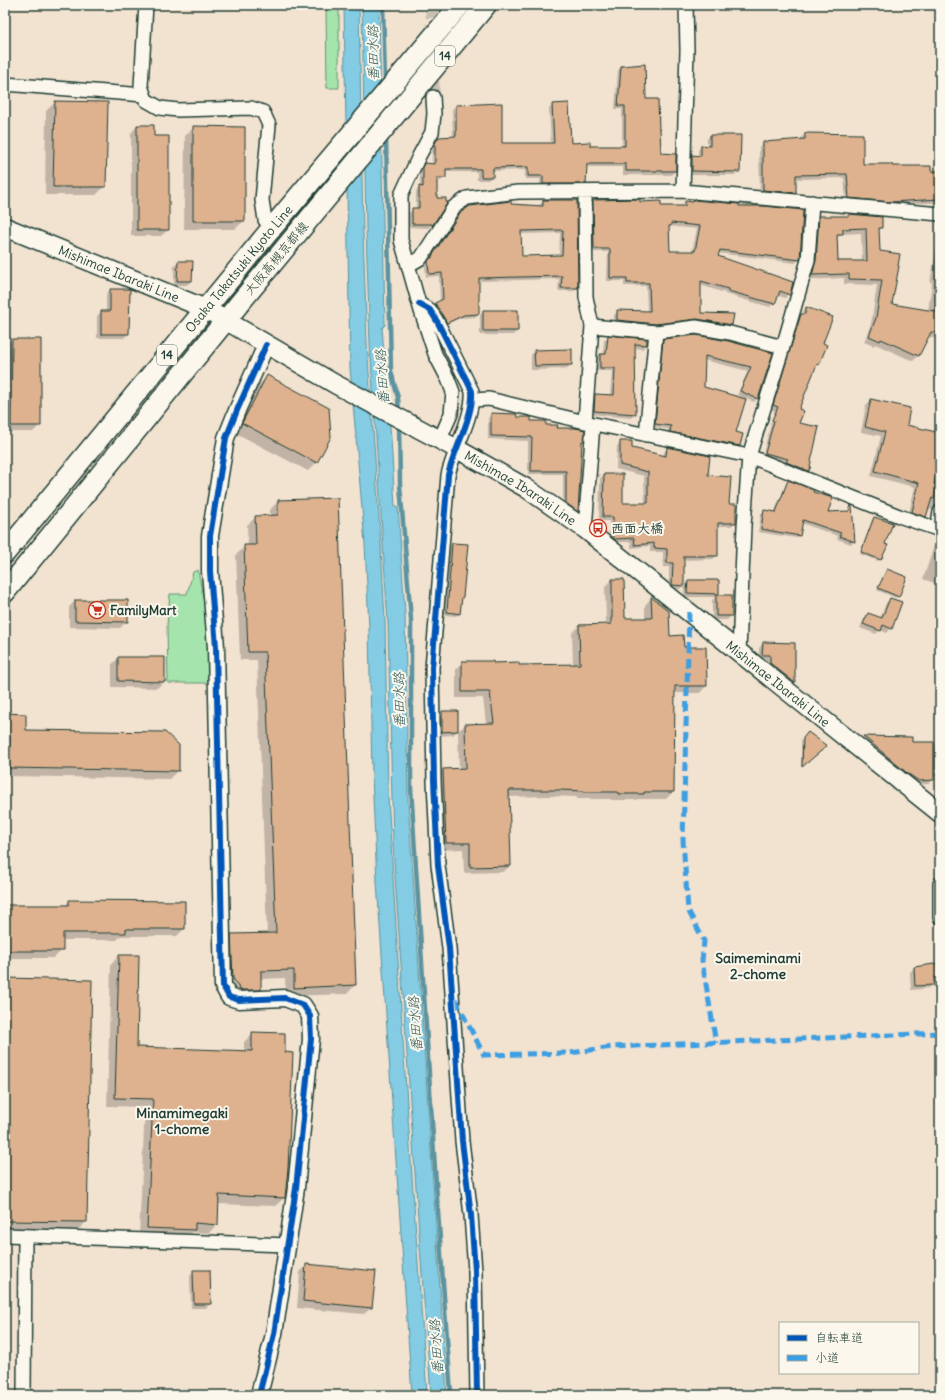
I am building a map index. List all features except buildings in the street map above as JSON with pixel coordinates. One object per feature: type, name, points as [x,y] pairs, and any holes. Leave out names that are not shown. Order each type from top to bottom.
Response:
[{"type":"main road","name":"Osaka Takatsuki Kyoto Line","points":[[5,553],[271,229],[460,5]]},
{"type":"main road","name":"大阪高槻京都線","points":[[225,321],[486,5]]},
{"type":"main road","name":"Mishimae Ibaraki Line","points":[[5,227],[206,308],[225,321],[335,384],[440,439],[526,488],[585,529],[940,813]]},
{"type":"main road","name":"Osaka Takatsuki Kyoto Line","points":[[5,592],[225,321]]},
{"type":"street","points":[[146,5],[141,86],[146,100],[160,108],[178,110],[251,108],[263,112],[269,125],[262,200],[264,220],[271,229]]},
{"type":"street","points":[[683,191],[687,50],[686,5]]},
{"type":"street","points":[[5,84],[144,95]]},
{"type":"street","points":[[433,97],[434,114],[432,132],[401,195],[401,240],[435,354],[453,392],[451,414],[440,439]]},
{"type":"street","points":[[409,265],[421,258],[454,207],[467,198],[518,192],[683,191],[940,214]]},
{"type":"street","points":[[585,192],[586,297],[592,326],[585,529]]},
{"type":"street","points":[[739,652],[744,526],[749,456],[808,260],[812,202]]},
{"type":"street","points":[[419,304],[430,310],[472,390],[472,400],[457,449],[452,458],[448,475],[434,636],[432,683],[438,865],[449,948],[462,1141],[471,1216],[475,1271],[477,1395]]},
{"type":"street","points":[[592,326],[656,332],[696,327],[730,332],[783,347]]},
{"type":"street","points":[[646,435],[656,332]]},
{"type":"street","points":[[259,1395],[274,1334],[296,1188],[311,1038],[310,1016],[303,1005],[285,998],[239,1000],[229,997],[223,986],[216,647],[210,571],[210,536],[226,438],[266,344]]},
{"type":"street","points":[[472,400],[489,399],[589,423],[749,456],[899,516],[938,529],[940,512]]},
{"type":"street","points":[[940,884],[940,917]]},
{"type":"street","points":[[5,1235],[288,1245]]},
{"type":"street","points":[[24,1395],[25,1236]]},
{"type":"green space","points":[[326,5],[339,5],[339,88],[327,88]]},
{"type":"green space","points":[[198,570],[206,613],[209,683],[168,683],[167,625],[170,594],[187,594],[193,572]]},
{"type":"water","points":[[344,5],[359,5],[363,232],[367,343],[385,620],[388,796],[427,1395],[412,1395],[377,882],[372,776],[369,627],[365,544],[350,368]]},
{"type":"water","name":"番田水路","points":[[362,5],[379,5],[385,325],[382,328],[395,506],[398,506],[405,613],[408,800],[447,1395],[431,1395],[393,846],[388,623],[370,345],[366,231]]},
{"type":"waterway","name":"番田水路","points":[[383,5],[385,83]]},
{"type":"waterway","name":"番田水路","points":[[386,137],[391,371],[398,398],[399,412]]},
{"type":"waterway","name":"番田水路","points":[[399,424],[400,485],[411,620],[411,788],[451,1395]]},
{"type":"tunnel","points":[[432,5],[433,97]]},
{"type":"marked path","points":[[689,612],[683,840],[688,910],[704,941],[702,961],[716,1043]]},
{"type":"marked path","points":[[455,999],[484,1055],[570,1053],[612,1047],[940,1033]]},
{"type":"cycle path","points":[[419,304],[430,310],[438,323],[472,391],[472,401],[467,422],[448,475],[432,668],[434,781],[438,865],[449,948],[462,1141],[471,1215],[475,1271],[477,1395]]},
{"type":"cycle path","points":[[259,1395],[274,1334],[296,1188],[311,1039],[310,1016],[303,1005],[285,998],[239,1000],[229,997],[223,986],[216,647],[210,571],[210,536],[226,438],[266,345]]},
{"type":"place","name":"西面大橋","points":[[598,528]]},
{"type":"place","name":"FamilyMart","points":[[97,610]]},
{"type":"district","name":"Saimeminami 2-chome","points":[[758,966]]},
{"type":"district","name":"Minamimegaki 1-chome","points":[[182,1122]]}]
